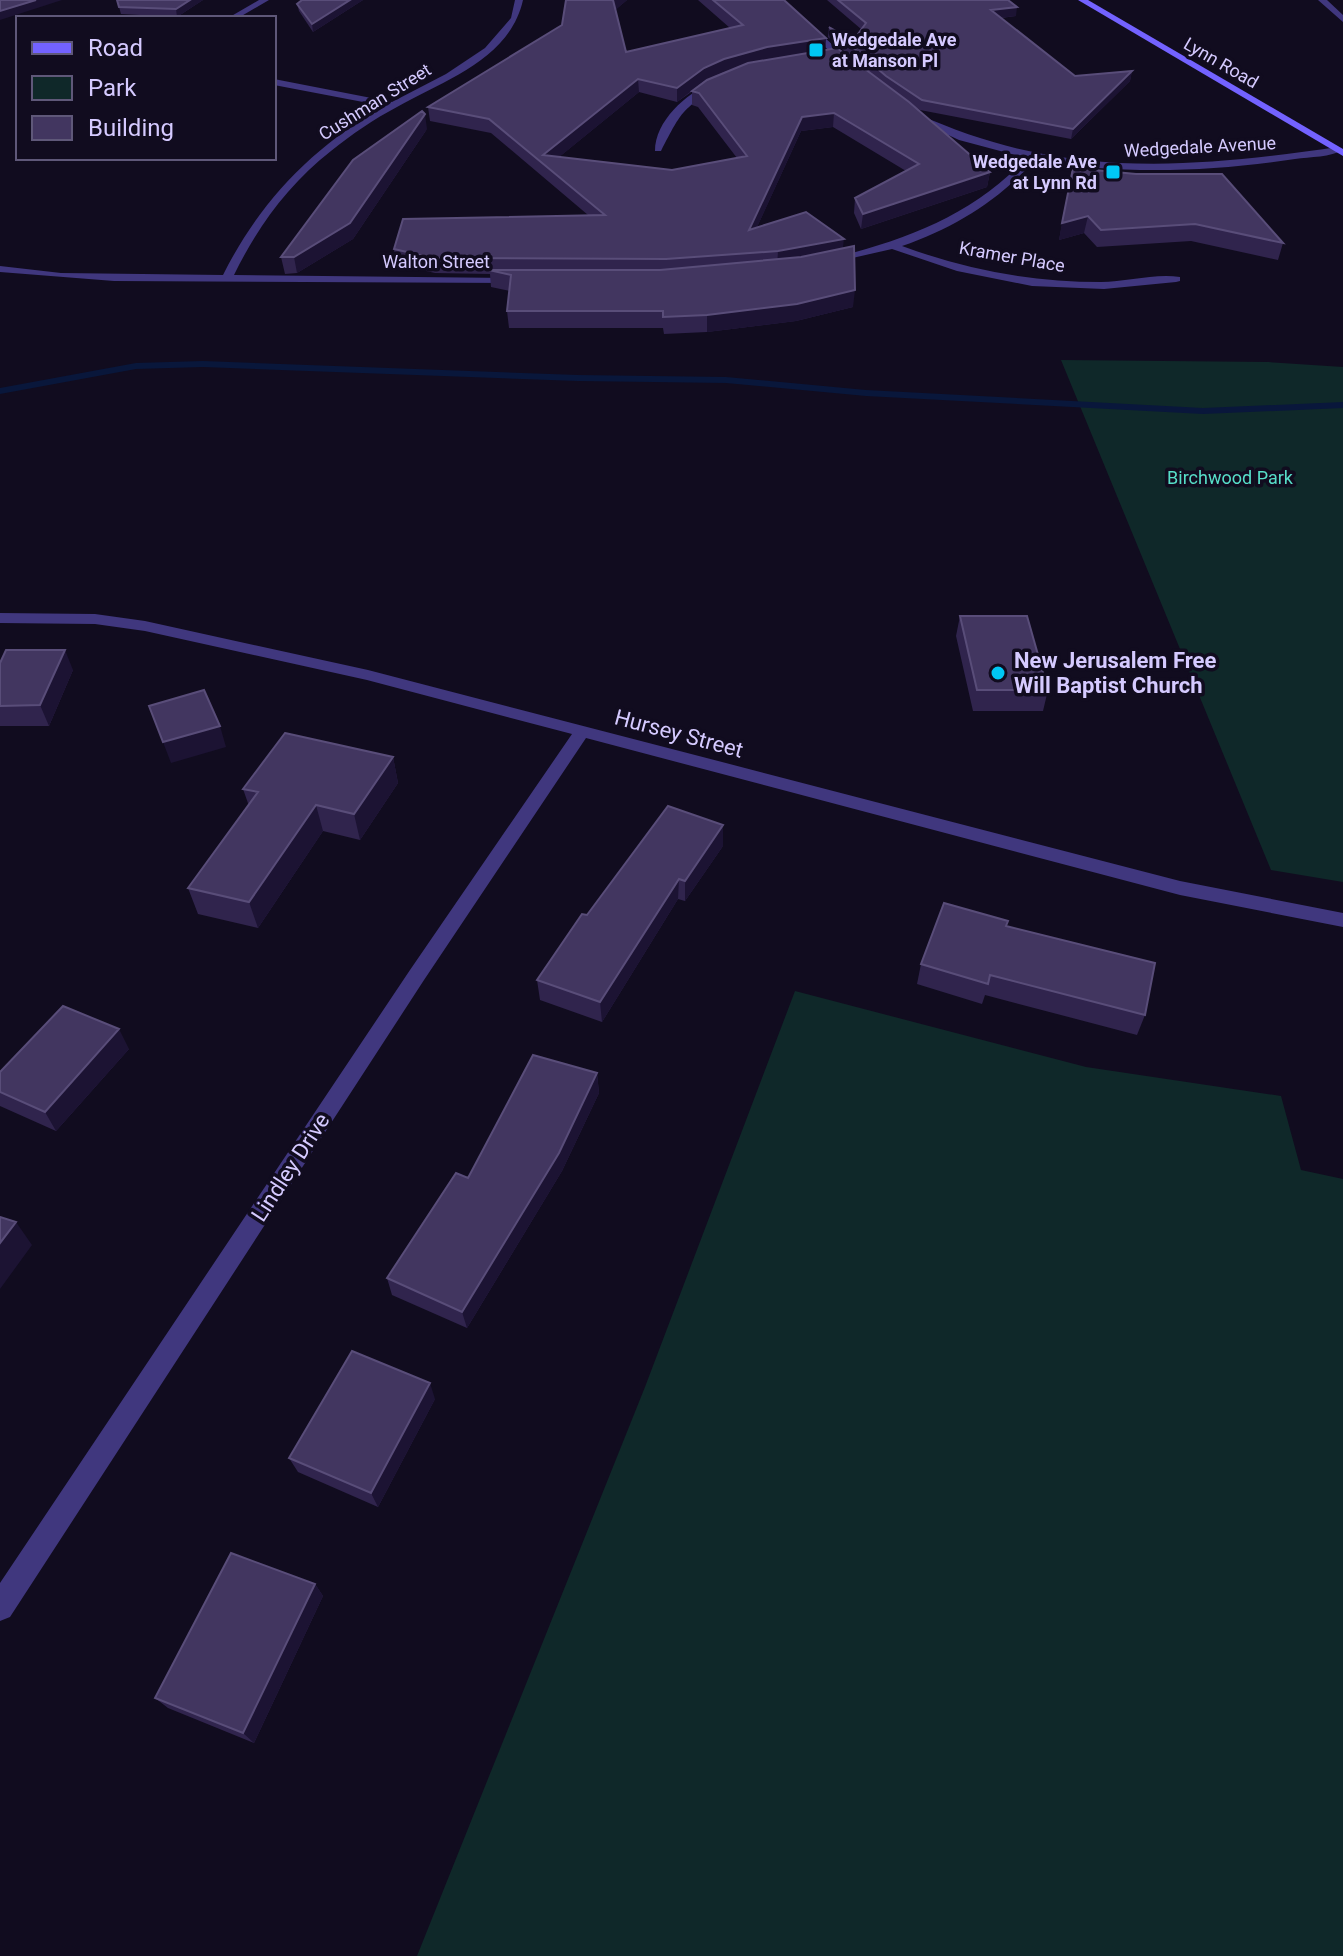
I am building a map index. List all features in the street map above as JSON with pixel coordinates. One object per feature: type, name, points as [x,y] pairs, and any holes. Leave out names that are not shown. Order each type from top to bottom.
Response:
[{"type":"street","points":[[236,16],[265,0]]},
{"type":"street","name":"Cushman Street","points":[[227,279],[244,241],[274,199],[314,159],[393,105],[482,55],[501,39],[514,19],[519,0]]},
{"type":"street","points":[[778,0],[862,75]]},
{"type":"street","name":"Lynn Road","points":[[1082,0],[1340,152]]},
{"type":"street","points":[[1322,0],[1343,20]]},
{"type":"street","points":[[824,57],[839,55]]},
{"type":"street","points":[[658,149],[670,118],[689,98],[725,79]]},
{"type":"street","points":[[276,82],[393,105]]},
{"type":"street","name":"Wedgedale Avenue","points":[[902,106],[928,123],[996,147],[1033,156],[1142,168],[1256,162],[1340,152]]},
{"type":"street","points":[[814,265],[893,246],[993,197],[1033,156]]},
{"type":"street","name":"Kramer Place","points":[[893,246],[963,268],[1046,284],[1124,285],[1176,279]]},
{"type":"street","name":"Walton Street","points":[[0,269],[88,277],[533,281]]},
{"type":"street","name":"Hursey Street","points":[[0,618],[95,619],[145,626],[368,675],[1180,888],[1343,920]]},
{"type":"street","name":"Lindley Drive","points":[[0,1607],[417,975],[583,730]]},
{"type":"green space","name":"Birchwood Park","points":[[1061,360],[1268,362],[1343,367],[1343,882],[1271,870]]},
{"type":"green space","points":[[795,991],[1086,1067],[1281,1096],[1301,1170],[1343,1179],[1343,1956],[417,1956],[645,1387]]},
{"type":"building","points":[[0,0],[36,0],[0,11]]},
{"type":"building","points":[[117,0],[190,0],[176,9],[119,7]]},
{"type":"building","points":[[302,0],[350,0],[312,24],[297,4]]},
{"type":"building","points":[[566,0],[613,0],[626,52],[743,25],[713,0],[784,0],[826,38],[767,47],[724,59],[704,68],[677,88],[638,79],[543,155],[672,170],[747,156],[699,93],[692,91],[707,80],[748,63],[837,48],[909,102],[990,172],[863,214],[855,198],[919,164],[834,113],[802,117],[749,230],[806,212],[844,239],[778,251],[666,259],[433,258],[394,249],[403,219],[605,215],[489,119],[428,107],[562,25]]},
{"type":"building","points":[[838,0],[1008,0],[1017,7],[991,10],[1075,76],[1132,71],[1073,129],[922,100],[886,76],[829,27],[853,41],[866,23]]},
{"type":"building","points":[[422,111],[425,114],[350,223],[294,257],[281,257],[353,160]]},
{"type":"building","points":[[1073,168],[1136,174],[1222,174],[1283,243],[1195,224],[1101,230],[1088,216],[1062,223]]},
{"type":"building","points":[[854,246],[855,290],[797,304],[707,315],[663,317],[663,311],[507,311],[511,275],[489,270],[660,270],[801,257]]},
{"type":"building","name":"New Jerusalem Free Will Baptist Church","points":[[960,616],[1027,616],[1048,690],[977,690]]},
{"type":"building","points":[[6,650],[65,650],[40,705],[0,706],[0,663]]},
{"type":"building","points":[[204,690],[220,726],[163,742],[149,706]]},
{"type":"building","points":[[285,733],[393,757],[354,814],[316,805],[249,902],[188,888],[258,792],[243,789]]},
{"type":"building","points":[[668,806],[723,825],[685,881],[679,879],[600,1002],[537,980],[582,914],[587,915]]},
{"type":"building","points":[[944,903],[1008,921],[1006,926],[1155,963],[1145,1015],[990,975],[988,984],[921,964]]},
{"type":"building","points":[[63,1006],[119,1029],[45,1112],[0,1092],[0,1072]]},
{"type":"building","points":[[533,1055],[597,1073],[559,1153],[462,1312],[387,1278],[456,1173],[468,1178]]},
{"type":"building","points":[[0,1217],[16,1222],[0,1243]]},
{"type":"building","points":[[352,1351],[430,1383],[371,1493],[289,1458]]},
{"type":"building","points":[[231,1553],[315,1584],[243,1733],[155,1698]]},
{"type":"waterway","points":[[0,391],[136,366],[203,364],[578,378],[726,380],[866,393],[1203,411],[1343,405]]},
{"type":"place","name":"Wedgedale Ave at Manson Pl","points":[[816,50]]},
{"type":"place","name":"Wedgedale Ave at Lynn Rd","points":[[1113,172]]},
{"type":"place","name":"New Jerusalem Free Will Baptist Church","points":[[998,673]]}]
